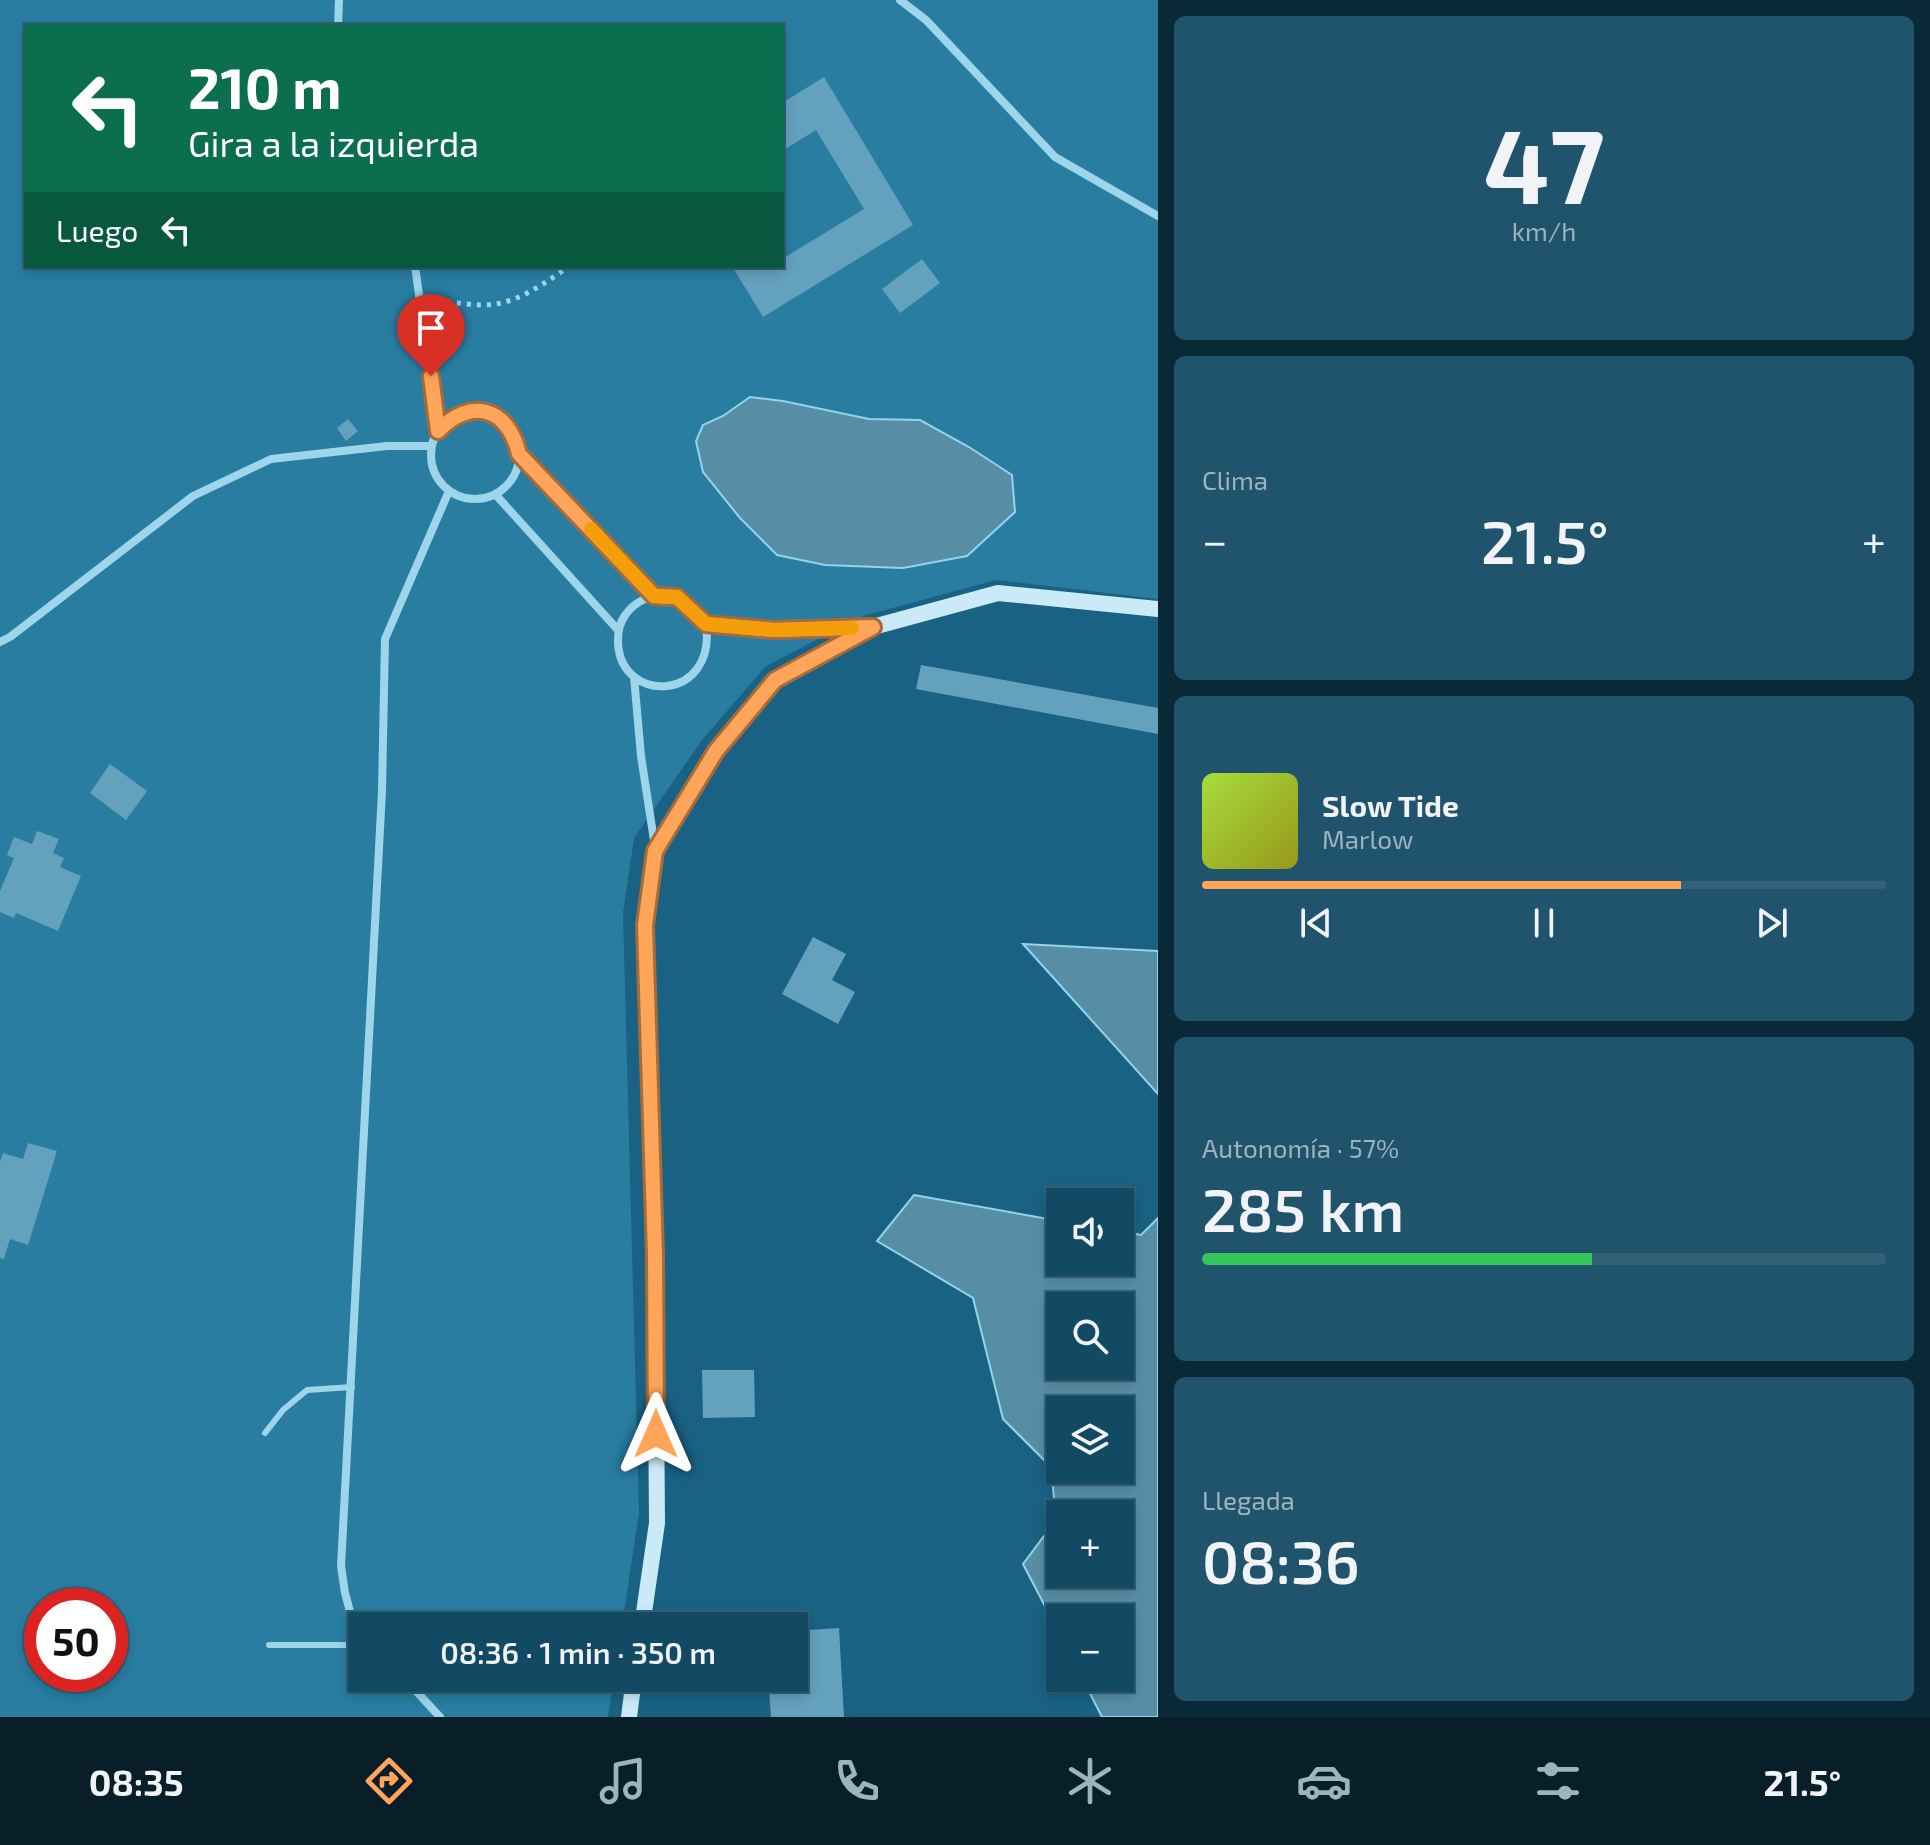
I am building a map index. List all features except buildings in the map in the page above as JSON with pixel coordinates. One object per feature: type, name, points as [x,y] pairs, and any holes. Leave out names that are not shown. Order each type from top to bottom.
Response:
[{"type":"main road","points":[[644,1612],[657,1523],[655,1255],[645,925],[655,851],[716,751],[775,680],[873,627],[998,593],[1158,609]]},
{"type":"main road","points":[[629,1717],[632,1692]]},
{"type":"street","points":[[338,24],[339,0]]},
{"type":"street","points":[[900,0],[926,20],[1055,157],[1158,216]]},
{"type":"street","points":[[415,268],[438,431]]},
{"type":"street","points":[[469,411],[487,412],[504,421],[515,436],[519,454],[516,470],[508,484],[495,494],[480,498],[464,498],[449,491],[438,479],[432,463],[431,446],[438,431],[451,418],[469,411]]},
{"type":"street","points":[[0,642],[193,496],[271,459],[387,446],[431,446]]},
{"type":"street","points":[[519,454],[654,596]]},
{"type":"street","points":[[350,1612],[341,1566],[382,791],[385,639],[449,491]]},
{"type":"street","points":[[495,494],[618,630]]},
{"type":"street","points":[[654,596],[677,597],[706,624],[709,640],[705,657],[696,672],[683,682],[666,687],[649,685],[634,677],[619,655],[618,630],[626,614],[638,602],[654,596]]},
{"type":"street","points":[[706,624],[774,630],[873,627]]},
{"type":"street","points":[[634,677],[641,756],[655,851]]},
{"type":"street","points":[[417,1692],[440,1717]]},
{"type":"lane","points":[[265,1433],[283,1410],[307,1390],[352,1387]]},
{"type":"lane","points":[[269,1645],[348,1646]]},
{"type":"path","points":[[420,299],[493,305],[515,299],[567,268]]},
{"type":"shaded area","points":[[0,0],[1158,0],[1158,599],[996,580],[863,616],[766,666],[702,740],[634,838],[623,913],[639,1513],[624,1612],[348,1612],[348,1692],[612,1692],[608,1717],[0,1717]]},
{"type":"shaded area","points":[[750,397],[869,419],[920,420],[1012,475],[1015,512],[967,556],[903,568],[825,565],[777,555],[740,518],[703,472],[696,441],[703,425],[723,416]]},
{"type":"shaded area","points":[[1023,944],[1158,951],[1158,1094]]},
{"type":"shaded area","points":[[914,1195],[1046,1219],[1046,1276],[1134,1276],[1134,1234],[1141,1235],[1158,1218],[1158,1717],[1102,1717],[1089,1692],[1134,1692],[1134,1604],[1046,1604],[1046,1608],[1023,1564],[1046,1533],[1046,1588],[1134,1588],[1134,1500],[1054,1500],[1053,1484],[1134,1484],[1134,1396],[1046,1396],[1046,1462],[1003,1419],[973,1298],[877,1241]]},
{"type":"slow traffic","points":[[591,529],[654,596],[677,597],[706,624],[774,630],[852,628]]},
{"type":"route","points":[[431,376],[438,431],[451,418],[469,411],[487,412],[504,421],[515,436],[519,454],[654,596],[677,597],[706,624],[774,630],[873,627],[775,680],[716,751],[655,851],[645,925],[655,1255],[656,1434]]}]
